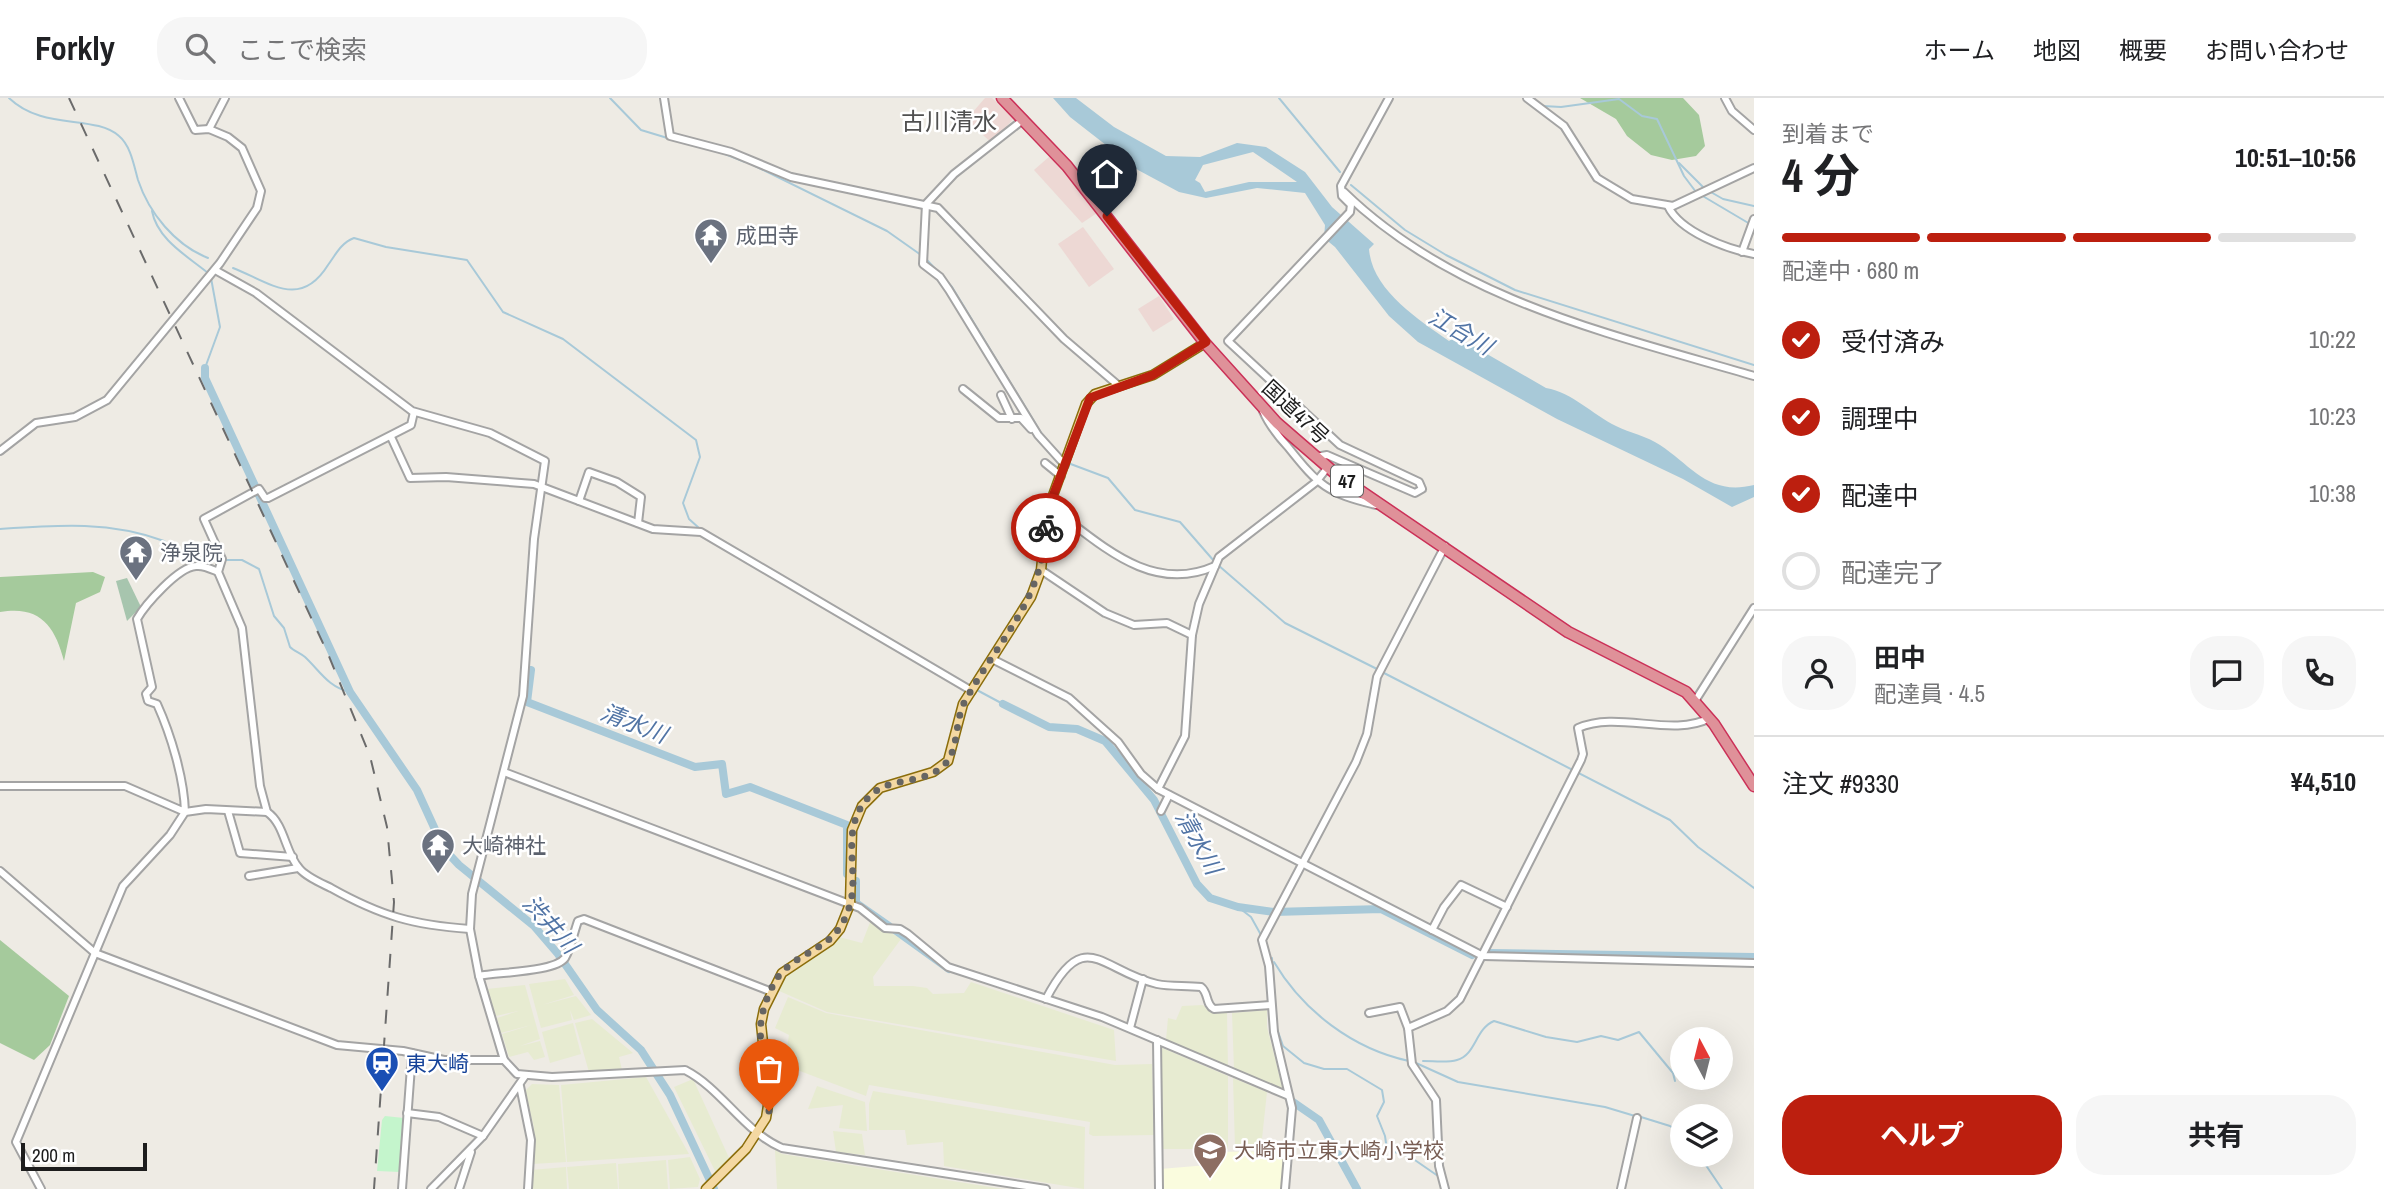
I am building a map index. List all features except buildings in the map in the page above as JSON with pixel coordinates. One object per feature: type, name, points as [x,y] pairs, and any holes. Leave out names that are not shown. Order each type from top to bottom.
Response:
[{"type":"highway","name":"国道47号","points":[[1002,98],[1087,190],[1206,342],[1262,408],[1315,457],[1568,632],[1669,682],[1695,701],[1710,718],[1754,786]]},
{"type":"main road","points":[[710,1186],[759,1132],[769,1111],[761,1024],[782,972],[834,937],[850,904],[852,830],[862,806],[874,792],[888,784],[933,772],[944,765],[951,755],[960,714],[1031,597],[1041,570],[1049,506],[1090,398],[1153,375],[1206,342]]},
{"type":"street","points":[[0,451],[36,422],[75,417],[107,400],[211,274],[257,208],[262,196],[242,148],[228,137],[209,129],[200,131],[191,126],[179,98]]},
{"type":"street","points":[[209,129],[225,98]]},
{"type":"street","points":[[664,98],[670,136],[731,152],[791,177],[926,204],[943,211],[1064,340],[1119,386]]},
{"type":"street","points":[[1340,188],[1389,98]]},
{"type":"street","points":[[1527,98],[1564,126],[1597,178],[1632,199],[1668,206],[1754,168]]},
{"type":"street","points":[[1725,98],[1732,111],[1754,130]]},
{"type":"street","points":[[1024,119],[954,174],[926,204],[923,264],[940,277],[949,290],[1038,435]]},
{"type":"street","points":[[1315,457],[1327,456],[1415,493],[1422,489],[1419,482],[1340,446],[1228,343],[1230,337],[1350,212],[1351,205],[1340,188]]},
{"type":"street","points":[[1340,188],[1387,228],[1431,258],[1493,292],[1542,311],[1754,376]]},
{"type":"street","points":[[1668,206],[1680,223],[1715,242],[1754,254]]},
{"type":"street","points":[[1742,252],[1752,223]]},
{"type":"street","points":[[211,274],[256,293],[414,412],[490,433],[544,460],[531,572],[523,696],[505,772],[473,882],[470,929],[479,976],[504,1060],[517,1074],[525,1076],[680,1069],[699,1077],[775,1145],[790,1150],[1046,1189]]},
{"type":"street","points":[[963,389],[999,418],[1021,418],[1066,463]]},
{"type":"street","points":[[1001,395],[1012,419]]},
{"type":"street","points":[[1262,408],[1269,424],[1316,482],[1338,495],[1385,507]]},
{"type":"street","points":[[414,412],[411,425],[391,437],[268,498],[265,498],[259,489],[206,516],[205,522],[222,560],[218,572],[242,628],[260,786],[267,812],[298,868],[380,914],[421,924],[470,929]]},
{"type":"street","points":[[1027,435],[1038,435]]},
{"type":"street","points":[[391,437],[410,478],[446,477],[534,484],[653,529],[701,532],[973,689]]},
{"type":"street","points":[[1045,463],[1061,475]]},
{"type":"street","points":[[1158,789],[1185,736],[1192,635],[1199,604],[1216,564],[1231,546],[1316,482],[1328,467]]},
{"type":"street","points":[[579,501],[589,472],[617,482],[641,497],[638,523]]},
{"type":"street","points":[[1049,506],[1137,568],[1160,575],[1182,576],[1216,564]]},
{"type":"street","points":[[1285,1189],[1292,1108],[1274,1032],[1264,939],[1367,734],[1380,671],[1445,546]]},
{"type":"street","points":[[41,1189],[16,1142],[123,886],[170,835],[185,812],[183,787],[166,723],[157,704],[148,701],[146,694],[152,687],[136,623],[143,610],[182,572],[198,566],[218,572]]},
{"type":"street","points":[[1041,570],[1105,612],[1134,625],[1167,623],[1192,635]]},
{"type":"street","points":[[1695,701],[1754,608]]},
{"type":"street","points":[[992,659],[1069,698],[1118,742],[1141,774],[1158,789],[1483,956],[1754,963]]},
{"type":"street","points":[[1408,1028],[1454,1006],[1483,956],[1583,754],[1578,731],[1582,726],[1693,724],[1710,718]]},
{"type":"street","points":[[505,772],[865,910],[885,928],[900,929],[948,967],[1130,1028],[1289,1096]]},
{"type":"street","points":[[0,786],[125,786],[185,812],[267,812]]},
{"type":"street","points":[[1161,810],[1169,795]]},
{"type":"street","points":[[228,811],[240,853],[293,857]]},
{"type":"street","points":[[249,876],[298,868]]},
{"type":"street","points":[[0,871],[95,953],[337,1045],[412,1053],[444,1060],[504,1060]]},
{"type":"street","points":[[1432,930],[1444,907],[1461,885],[1507,907]]},
{"type":"street","points":[[479,976],[524,971],[562,961],[578,921],[583,919],[772,992]]},
{"type":"street","points":[[1046,999],[1058,977],[1074,959],[1098,958],[1161,985],[1201,986],[1205,990],[1209,1005],[1214,1009],[1271,1005]]},
{"type":"street","points":[[1130,1028],[1143,979]]},
{"type":"street","points":[[1369,1013],[1400,1007],[1408,1028],[1412,1062],[1436,1100],[1439,1166],[1445,1189]]},
{"type":"street","points":[[1157,1040],[1159,1189]]},
{"type":"street","points":[[402,1189],[412,1053]]},
{"type":"street","points":[[430,1189],[483,1136],[525,1076]]},
{"type":"street","points":[[520,1086],[530,1127],[528,1189]]},
{"type":"street","points":[[407,1113],[439,1117],[483,1136]]},
{"type":"street","points":[[1620,1189],[1637,1118]]},
{"type":"street","points":[[459,1189],[471,1150]]},
{"type":"shaded area","points":[[985,98],[992,98],[1014,118],[992,143],[966,120]]},
{"type":"shaded area","points":[[1050,156],[1097,213],[1082,223],[1034,170]]},
{"type":"shaded area","points":[[1083,227],[1114,269],[1089,287],[1058,244]]},
{"type":"shaded area","points":[[1159,296],[1174,319],[1153,332],[1138,309]]},
{"type":"shaded area","points":[[127,578],[141,607],[127,621],[116,581]]},
{"type":"shaded area","points":[[871,920],[901,939],[873,977],[874,986],[913,986],[927,988],[933,994],[964,993],[971,982],[1114,1030],[1116,1061],[827,1012],[777,990],[782,977],[839,937],[862,943]]},
{"type":"shaded area","points":[[565,979],[574,995],[542,1005],[576,996],[591,1015],[574,1020],[570,1010],[572,1020],[541,1028],[529,984]]},
{"type":"shaded area","points":[[525,985],[540,1039],[520,1046],[540,1041],[545,1057],[534,1060],[528,1052],[509,1057],[502,1034],[531,1025],[501,1033],[497,1018],[518,1011],[496,1016],[487,989]]},
{"type":"shaded area","points":[[788,997],[826,1013],[1115,1065],[1152,1064],[1155,1135],[1093,1136],[1089,1134],[1090,1122],[869,1085],[866,1096],[784,1065],[789,1035],[775,1028]]},
{"type":"shaded area","points":[[1203,1005],[1211,1013],[1227,1013],[1228,1067],[1166,1040],[1168,1018],[1176,1020],[1182,1006]]},
{"type":"shaded area","points":[[1267,1010],[1267,1027],[1283,1090],[1234,1069],[1232,1013]]},
{"type":"shaded area","points":[[592,1019],[633,1053],[619,1057],[622,1070],[589,1072],[575,1023]]},
{"type":"shaded area","points":[[573,1023],[581,1054],[550,1063],[542,1032]]},
{"type":"shaded area","points":[[1160,1047],[1228,1076],[1228,1149],[1162,1149]]},
{"type":"shaded area","points":[[646,1077],[689,1154],[567,1162],[561,1085]]},
{"type":"shaded area","points":[[1233,1078],[1267,1092],[1261,1148],[1235,1148]]},
{"type":"shaded area","points":[[693,1079],[730,1160],[716,1173],[674,1087]]},
{"type":"shaded area","points":[[532,1084],[559,1085],[566,1162],[532,1164],[534,1127],[525,1091]]},
{"type":"shaded area","points":[[817,1086],[865,1102],[867,1131],[839,1128],[843,1105],[808,1109]]},
{"type":"shaded area","points":[[873,1091],[1085,1127],[1084,1189],[944,1166],[943,1142],[907,1145],[905,1130],[869,1130],[869,1104]]},
{"type":"shaded area","points":[[833,1131],[862,1134],[865,1155],[836,1152]]},
{"type":"shaded area","points":[[775,1150],[782,1154],[1003,1189],[777,1189]]},
{"type":"shaded area","name":"大崎市立東大崎小学校","points":[[1286,1151],[1282,1189],[1162,1189],[1160,1169],[1208,1165],[1209,1152]]},
{"type":"shaded area","points":[[690,1157],[700,1179],[698,1187],[670,1189],[668,1160]]},
{"type":"shaded area","points":[[666,1160],[668,1189],[619,1189],[618,1164]]},
{"type":"shaded area","points":[[616,1163],[618,1189],[569,1189],[567,1167]]},
{"type":"shaded area","points":[[566,1167],[567,1189],[533,1189],[531,1170]]},
{"type":"green space","points":[[1580,98],[1683,98],[1699,115],[1705,146],[1696,156],[1672,160],[1651,155],[1627,136],[1616,119]]},
{"type":"green space","points":[[93,572],[105,577],[100,592],[76,603],[64,661],[56,638],[44,621],[26,612],[0,612],[0,577]]},
{"type":"green space","points":[[0,940],[69,996],[50,1045],[34,1060],[0,1043]]},
{"type":"green space","points":[[385,1116],[404,1118],[400,1172],[377,1171],[382,1120]]},
{"type":"water","points":[[1053,98],[1076,98],[1114,127],[1166,156],[1200,157],[1237,143],[1266,147],[1305,172],[1332,207],[1374,244],[1369,249],[1372,264],[1387,290],[1411,313],[1449,341],[1452,339],[1435,324],[1546,388],[1574,399],[1616,426],[1655,442],[1713,483],[1738,487],[1754,485],[1754,497],[1732,507],[1683,479],[1557,419],[1418,342],[1389,316],[1335,247],[1324,238],[1325,225],[1305,193],[1257,188],[1206,198],[1179,192],[1138,170],[1070,117]],"holes":[[[1253,152],[1297,182],[1249,182],[1205,192],[1195,180],[1203,165]]]},
{"type":"waterway","points":[[9,98],[37,115],[96,125],[119,136],[129,151],[138,180],[156,216],[185,245],[208,258]]},
{"type":"waterway","points":[[610,98],[641,130],[674,140]]},
{"type":"waterway","points":[[1279,98],[1340,172]]},
{"type":"waterway","points":[[1543,106],[1561,107],[1619,99],[1642,116],[1657,119],[1684,176],[1696,192]]},
{"type":"waterway","points":[[720,152],[745,162]]},
{"type":"waterway","points":[[1679,163],[1704,188]]},
{"type":"waterway","points":[[751,164],[887,231],[921,255]]},
{"type":"waterway","points":[[1351,185],[1405,230],[1446,255],[1515,290],[1754,365]]},
{"type":"waterway","points":[[1709,191],[1723,199],[1754,206]]},
{"type":"waterway","points":[[1701,195],[1750,224]]},
{"type":"waterway","points":[[152,211],[166,238],[208,273]]},
{"type":"waterway","points":[[233,268],[271,285],[295,289],[317,279],[342,246],[354,238],[386,247],[467,260],[503,312],[563,339],[696,440],[700,457],[683,503],[689,519],[699,528]]},
{"type":"waterway","points":[[927,260],[952,287],[1043,436]]},
{"type":"waterway","points":[[205,368],[220,327],[211,278]]},
{"type":"waterway","name":"清水川","points":[[205,368],[205,378],[256,488]]},
{"type":"waterway","points":[[1068,463],[1108,478],[1135,510],[1180,522],[1214,561]]},
{"type":"waterway","name":"渋井川","points":[[258,493],[350,692],[417,790],[444,849],[459,865],[534,926],[558,954],[597,1010],[641,1050],[670,1095],[714,1189]]},
{"type":"waterway","points":[[0,529],[104,527],[164,541],[188,558],[219,560]]},
{"type":"waterway","points":[[225,560],[242,560],[259,569],[274,616],[284,628],[290,647],[305,657],[330,682],[350,692]]},
{"type":"waterway","points":[[1218,565],[1285,623],[1379,670]]},
{"type":"waterway","points":[[803,588],[822,599]]},
{"type":"waterway","name":"清水川","points":[[531,670],[527,702],[695,767],[722,764],[726,794],[750,787],[847,825],[847,874]]},
{"type":"waterway","points":[[1384,673],[1670,820],[1698,847],[1754,888]]},
{"type":"waterway","points":[[975,689],[1003,704]]},
{"type":"waterway","name":"清水川","points":[[1003,704],[1049,727],[1077,729],[1105,741],[1154,800],[1197,884],[1210,898],[1238,907],[1274,912],[1381,909],[1472,955]]},
{"type":"waterway","name":"清水川","points":[[856,881],[856,903],[889,926]]},
{"type":"waterway","points":[[1238,907],[1251,917],[1261,935]]},
{"type":"waterway","name":"清水川","points":[[895,930],[949,969]]},
{"type":"waterway","name":"清水川","points":[[1488,953],[1754,957]]},
{"type":"waterway","points":[[1272,958],[1276,1017]]},
{"type":"waterway","points":[[1274,962],[1299,996],[1331,1025],[1368,1047],[1409,1061]]},
{"type":"waterway","points":[[1423,1061],[1449,1061],[1463,1057],[1483,1030],[1494,1021],[1546,1037],[1577,1042],[1601,1036],[1618,1040],[1639,1032],[1670,1069]]},
{"type":"waterway","points":[[1276,1026],[1283,1046],[1304,1063],[1324,1069],[1347,1069],[1382,1090],[1384,1102],[1377,1116],[1387,1150],[1409,1156],[1438,1176]]},
{"type":"waterway","points":[[1416,1063],[1458,1082],[1605,1107],[1635,1116]]},
{"type":"waterway","name":"清水川","points":[[1293,1102],[1319,1120],[1357,1189]]},
{"type":"waterway","points":[[1641,1117],[1670,1126]]},
{"type":"waterway","points":[[1707,1167],[1722,1189]]},
{"type":"railway","points":[[69,98],[328,654],[370,756],[387,827],[394,902],[374,1189]]},
{"type":"way so far","points":[[769,1111],[761,1024],[764,1009],[778,977],[830,941],[840,929],[850,904],[852,830],[856,816],[867,798],[888,784],[939,770],[948,761],[963,704],[1031,597],[1041,570],[1046,528]]},
{"type":"place","name":"成田寺","points":[[711,265]]},
{"type":"place","name":"浄泉院","points":[[136,582]]},
{"type":"place","name":"大崎神社","points":[[438,875]]},
{"type":"place","name":"東大崎","points":[[382,1093]]},
{"type":"place","name":"大崎市立東大崎小学校","points":[[1210,1180]]},
{"type":"district","name":"古川清水","points":[[949,121]]},
{"type":"route","points":[[1046,528],[1047,512],[1073,437],[1090,398],[1153,375],[1206,342],[1107,216]]},
{"type":"water label","name":"江合川","points":[[1461,331]]}]
